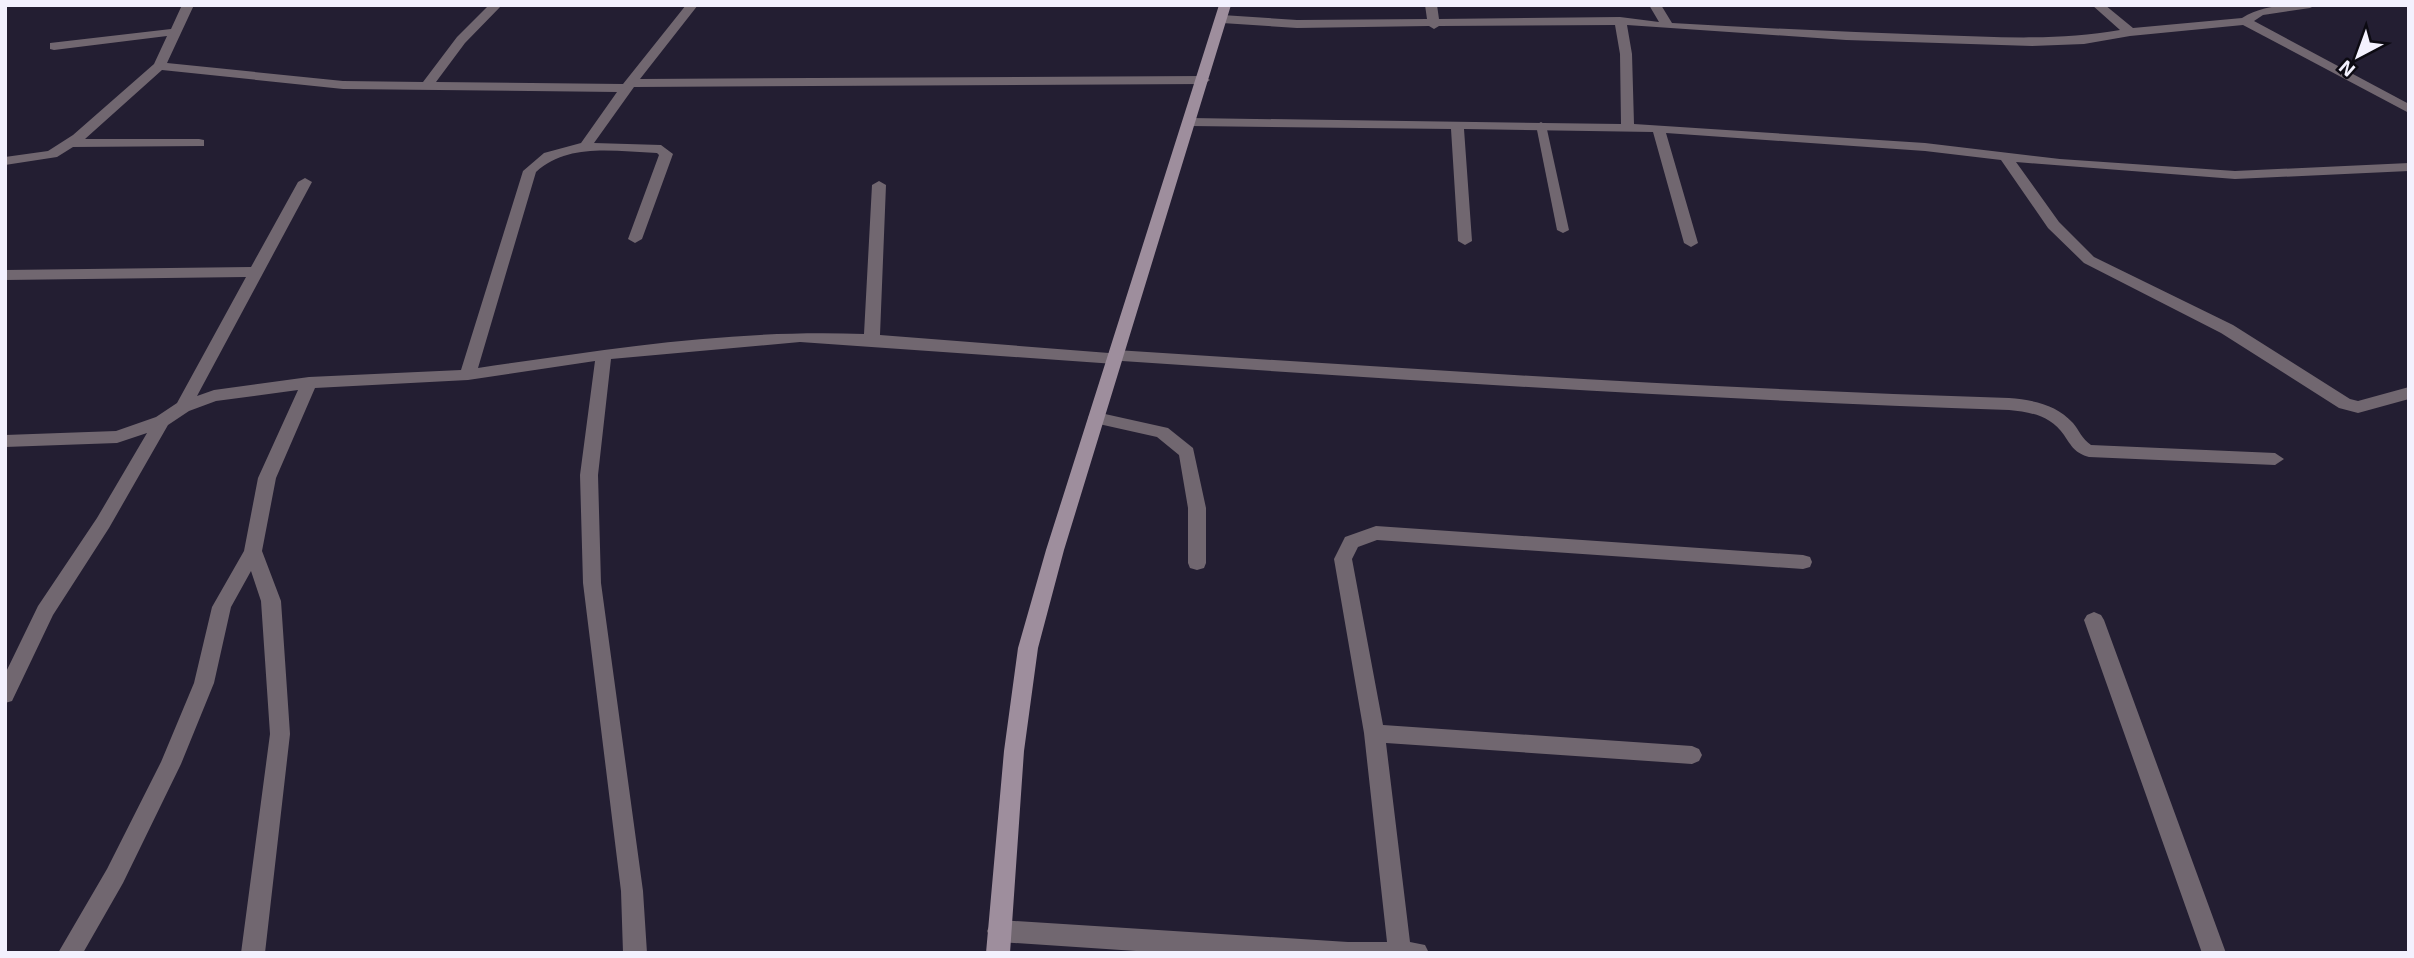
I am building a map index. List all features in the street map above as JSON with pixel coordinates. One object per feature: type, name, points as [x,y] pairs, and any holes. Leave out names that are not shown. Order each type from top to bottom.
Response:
[{"type":"street","points":[[5,161],[52,154],[69,143],[159,66],[188,5]]},
{"type":"street","points":[[427,85],[461,40],[496,5]]},
{"type":"street","points":[[585,147],[628,86],[692,5]]},
{"type":"street","points":[[1431,5],[1434,24]]},
{"type":"street","points":[[1656,5],[1668,26]]},
{"type":"street","points":[[2098,5],[2130,32]]},
{"type":"street","points":[[2245,21],[2255,9],[2310,5]]},
{"type":"street","points":[[1803,562],[1376,533],[1351,542],[1343,559],[1374,733],[1408,952],[1348,953],[999,942],[1014,751],[1028,648],[1096,418],[1224,12],[1297,24],[1620,21],[1846,36],[2032,42],[2084,40],[2130,32],[2245,21],[2409,109]]},
{"type":"street","points":[[1620,21],[1626,54],[1628,127]]},
{"type":"street","points":[[54,46],[173,32]]},
{"type":"street","points":[[159,66],[343,85],[628,86],[1203,80]]},
{"type":"street","points":[[1190,122],[1658,128],[1925,147],[2060,163],[2235,175],[2409,167]]},
{"type":"street","points":[[1457,127],[1465,241]]},
{"type":"street","points":[[1658,128],[1691,243]]},
{"type":"street","points":[[69,143],[199,144]]},
{"type":"street","points":[[468,375],[530,171],[546,155],[560,149],[585,147],[661,149],[666,154],[635,239]]},
{"type":"street","points":[[2006,157],[2048,221],[2089,260],[2227,329],[2345,404],[2358,407],[2409,393]]},
{"type":"street","points":[[183,407],[306,182]]},
{"type":"street","points":[[872,340],[879,185]]},
{"type":"street","points":[[5,275],[256,272]]},
{"type":"street","points":[[5,441],[117,437],[162,421],[183,407],[214,396],[309,383],[468,375],[604,353],[800,337],[1581,386],[1785,397],[2009,404],[2040,407],[2056,417],[2077,443],[2088,451],[2275,459]]},
{"type":"street","points":[[604,353],[589,475],[592,583],[632,891],[635,953]]},
{"type":"street","points":[[70,953],[115,876],[170,764],[204,682],[222,607],[253,551],[267,478],[309,383]]},
{"type":"street","points":[[1096,418],[1161,432],[1187,452],[1197,508],[1197,563]]},
{"type":"street","points":[[5,695],[45,611],[103,523],[162,421]]},
{"type":"street","points":[[253,551],[271,601],[280,734],[253,953]]},
{"type":"street","points":[[2094,620],[2214,953]]},
{"type":"street","points":[[1374,733],[1692,755]]},
{"type":"lane","points":[[1541,125],[1563,230]]}]
